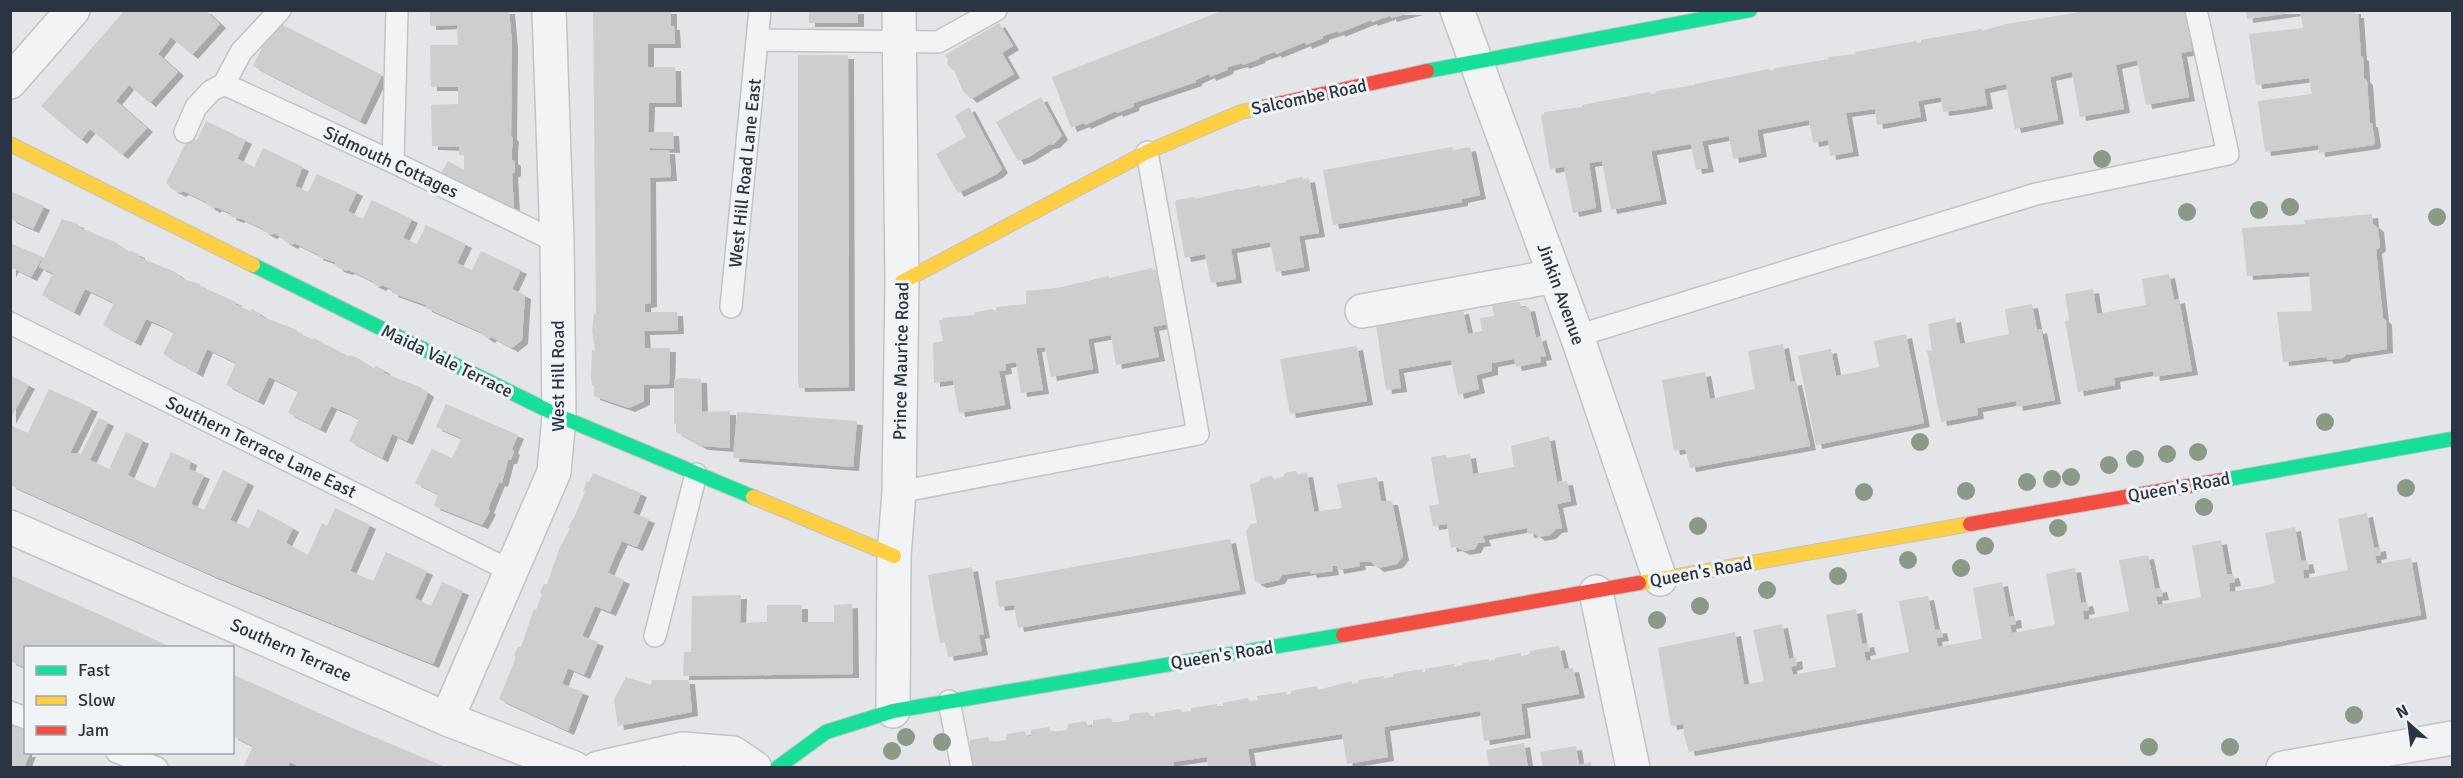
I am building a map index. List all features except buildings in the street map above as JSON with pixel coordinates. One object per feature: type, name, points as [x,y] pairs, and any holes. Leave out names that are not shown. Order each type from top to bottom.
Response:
[{"type":"street","points":[[10,82],[73,10]]},
{"type":"street","name":"West Hill Road","points":[[447,719],[554,472],[559,416],[557,242],[549,10]]},
{"type":"street","name":"Prince Maurice Road","points":[[893,711],[894,556],[899,492],[902,282],[899,10]]},
{"type":"street","name":"Jinkin Avenue","points":[[1457,10],[1577,336],[1660,579]]},
{"type":"street","name":"Salcombe Road","points":[[902,282],[1147,152],[1241,112],[1475,60],[1750,10]]},
{"type":"street","name":"Maida Vale Terrace","points":[[10,144],[559,416],[894,556]]},
{"type":"street","points":[[1362,311],[1555,276]]},
{"type":"street","name":"Queen's Road","points":[[777,768],[826,732],[893,711],[1596,592],[2452,438]]},
{"type":"street","name":"Southern Terrace","points":[[10,527],[447,719],[574,768]]},
{"type":"street","points":[[1596,592],[1633,768]]},
{"type":"street","points":[[2283,768],[2452,738]]},
{"type":"street","points":[[598,768],[682,749],[733,753],[754,768]]},
{"type":"lane","points":[[185,132],[196,107],[211,91],[224,84],[241,52],[280,10]]},
{"type":"lane","points":[[393,162],[397,10]]},
{"type":"lane","name":"West Hill Road Lane East","points":[[731,307],[759,40],[760,10]]},
{"type":"lane","points":[[759,40],[938,42],[996,10]]},
{"type":"lane","points":[[1577,336],[2036,194],[2228,154],[2196,10]]},
{"type":"lane","name":"Sidmouth Cottages","points":[[224,84],[393,162],[557,242]]},
{"type":"lane","points":[[899,492],[1198,434],[1147,152]]},
{"type":"lane","name":"Southern Terrace Lane East","points":[[10,323],[512,571]]},
{"type":"lane","points":[[656,636],[696,474]]},
{"type":"lane","points":[[949,701],[962,768]]},
{"type":"lane","points":[[120,754],[157,768]]},
{"type":"traffic: fast","points":[[1427,71],[1750,10]]},
{"type":"traffic: fast","points":[[253,265],[559,416],[753,497]]},
{"type":"traffic: fast","points":[[2223,480],[2452,439]]},
{"type":"traffic: fast","points":[[777,768],[826,732],[893,711],[1343,635]]},
{"type":"traffic: slow","points":[[902,282],[1147,152],[1241,112],[1264,107]]},
{"type":"traffic: slow","points":[[10,144],[253,265]]},
{"type":"traffic: slow","points":[[753,497],[894,556]]},
{"type":"traffic: slow","points":[[1639,583],[1970,524]]},
{"type":"traffic: jam","points":[[1264,107],[1427,71]]},
{"type":"traffic: jam","points":[[1970,524],[2223,480]]},
{"type":"traffic: jam","points":[[1343,635],[1639,583]]}]
